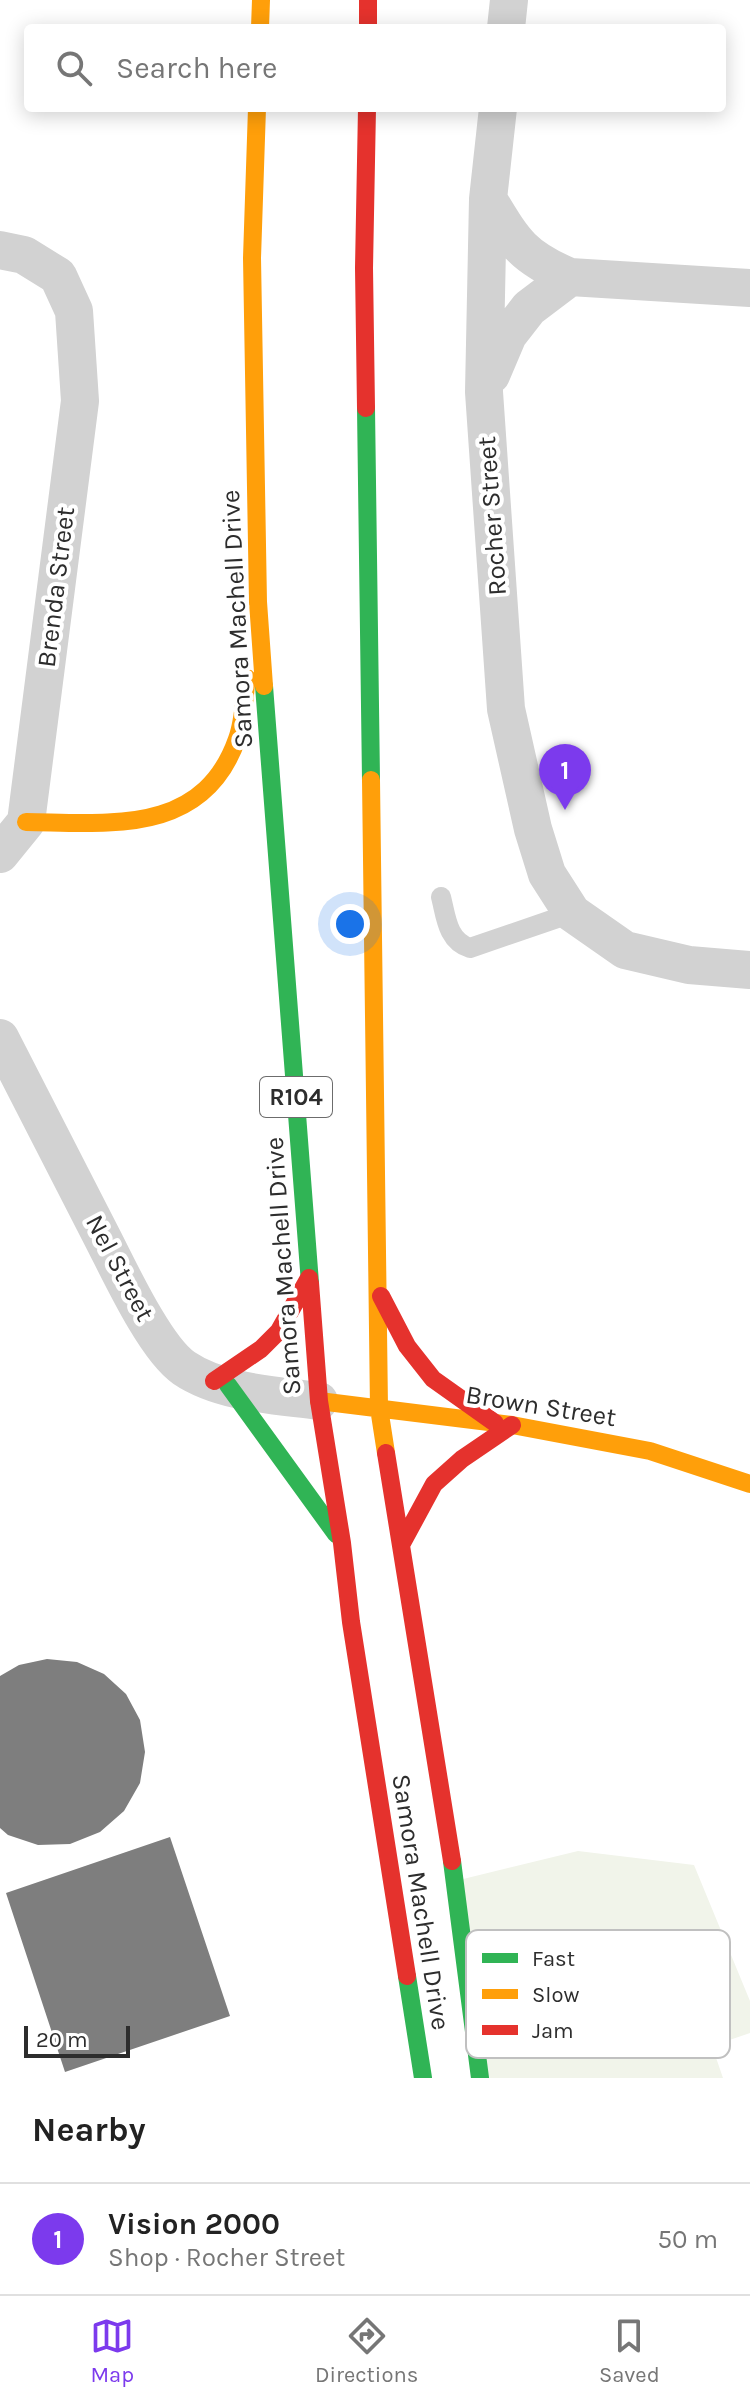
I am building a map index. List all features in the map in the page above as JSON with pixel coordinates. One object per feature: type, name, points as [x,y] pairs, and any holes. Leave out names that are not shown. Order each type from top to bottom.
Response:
[{"type":"main road","points":[[260,24],[261,0]]},
{"type":"main road","points":[[368,0],[368,24]]},
{"type":"main road","name":"Samora Machell Drive","points":[[257,112],[252,258],[258,602],[319,1401],[423,2078]]},
{"type":"main road","name":"Samora Machell Drive","points":[[367,112],[364,268],[379,1408],[455,1881],[466,1968]]},
{"type":"main road","points":[[13,822],[127,823],[176,810],[212,784],[229,761],[239,735],[258,602]]},
{"type":"main road","points":[[309,1278],[279,1331],[221,1383],[342,1543]]},
{"type":"main road","points":[[378,1290],[407,1346],[433,1379],[504,1424],[434,1484],[401,1545]]},
{"type":"main road","name":"Brown Street","points":[[319,1401],[504,1424],[650,1451],[750,1484]]},
{"type":"main road","name":"Samora Machell Drive","points":[[477,2058],[480,2078]]},
{"type":"street","points":[[506,24],[509,0]]},
{"type":"street","name":"Rocher Street","points":[[498,112],[488,199],[484,392],[506,709],[533,829],[547,874],[572,913]]},
{"type":"street","points":[[488,199],[510,234],[528,255],[545,267],[570,277],[750,288]]},
{"type":"street","name":"Brenda Street","points":[[0,250],[24,255],[58,276],[74,311],[80,401],[13,822]]},
{"type":"street","points":[[484,392],[508,335],[529,308],[570,277]]},
{"type":"street","points":[[0,854],[13,822]]},
{"type":"street","points":[[572,913],[625,950],[689,965],[750,970]]},
{"type":"street","name":"Nel Street","points":[[0,1038],[133,1297],[166,1351],[180,1366],[199,1377],[319,1401]]},
{"type":"lane","points":[[441,897],[450,932],[461,945],[470,948],[572,913]]},
{"type":"shaded area","points":[[578,1851],[694,1865],[721,1930],[466,1930],[466,1947],[455,1881]]},
{"type":"shaded area","points":[[730,1952],[750,2001],[750,2033],[730,2040]]},
{"type":"shaded area","points":[[485,2058],[716,2058],[723,2078],[488,2078]]},
{"type":"building","points":[[47,1659],[77,1662],[104,1674],[126,1694],[140,1720],[145,1752],[140,1783],[124,1811],[100,1832],[70,1844],[38,1845],[8,1835],[0,1828],[0,1676],[19,1665]]},
{"type":"building","points":[[170,1837],[230,2016],[65,2072],[6,1893]]},
{"type":"traffic: fast","points":[[366,408],[371,780]]},
{"type":"traffic: fast","points":[[264,686],[310,1283]]},
{"type":"traffic: fast","points":[[228,1385],[336,1534]]},
{"type":"traffic: fast","points":[[452,1861],[466,1970]]},
{"type":"traffic: fast","points":[[407,1976],[423,2078]]},
{"type":"traffic: fast","points":[[477,2058],[480,2078]]},
{"type":"traffic: slow","points":[[260,24],[261,0]]},
{"type":"traffic: slow","points":[[257,112],[252,258],[258,602],[264,686]]},
{"type":"traffic: slow","points":[[26,822],[120,822],[177,808],[201,793],[222,770],[237,739],[247,678]]},
{"type":"traffic: slow","points":[[371,780],[379,1408],[386,1453]]},
{"type":"traffic: slow","points":[[319,1401],[512,1425],[650,1451],[750,1484]]},
{"type":"traffic: jam","points":[[368,0],[368,24]]},
{"type":"traffic: jam","points":[[366,408],[364,268],[367,112]]},
{"type":"traffic: jam","points":[[214,1381],[261,1349],[279,1331],[309,1278]]},
{"type":"traffic: jam","points":[[310,1283],[319,1401],[407,1976]]},
{"type":"traffic: jam","points":[[381,1296],[407,1346],[433,1379],[495,1423]]},
{"type":"traffic: jam","points":[[401,1545],[434,1484],[462,1459],[512,1425]]},
{"type":"traffic: jam","points":[[386,1453],[452,1861]]},
{"type":"place","name":"Vision 2000","points":[[565,810]]}]
